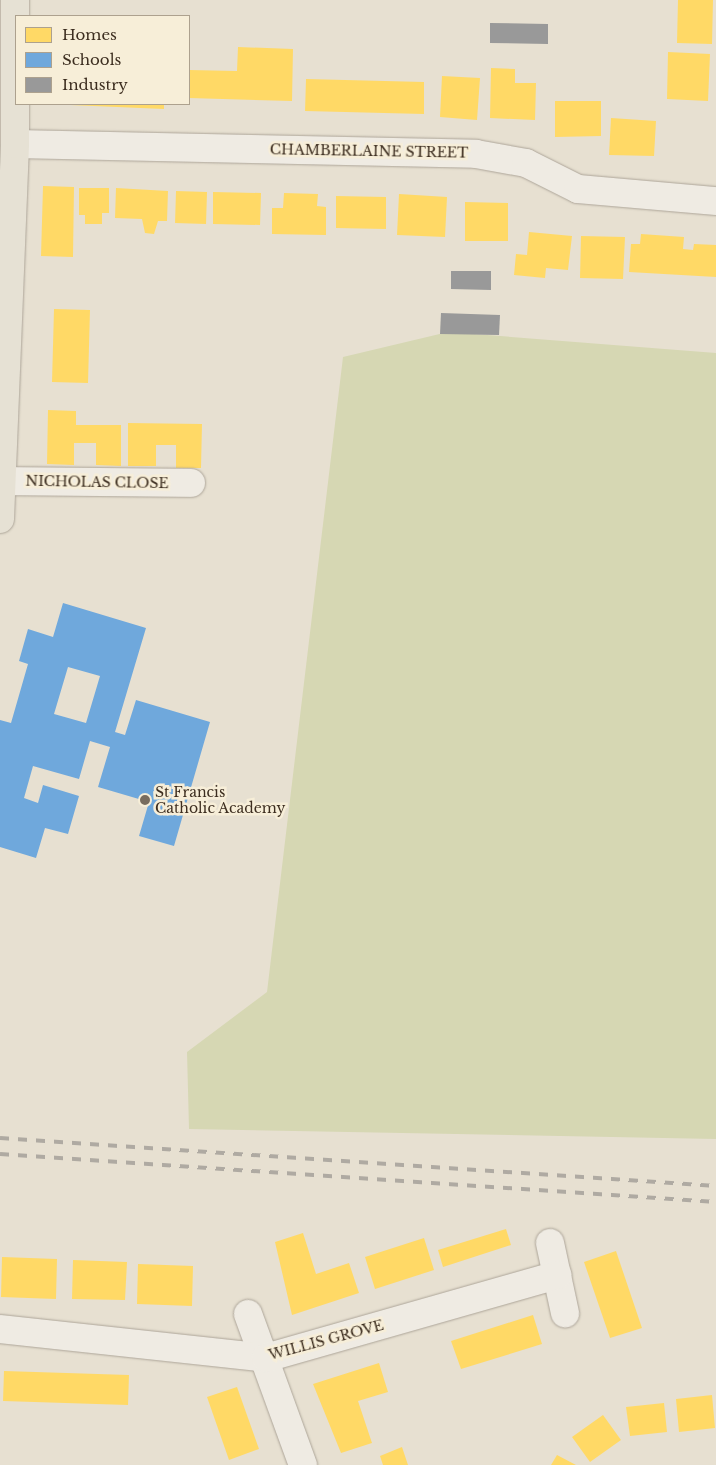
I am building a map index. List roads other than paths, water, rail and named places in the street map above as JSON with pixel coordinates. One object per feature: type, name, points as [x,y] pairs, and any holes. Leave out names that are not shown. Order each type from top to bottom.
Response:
[{"type":"main road","points":[[0,519],[3,481],[5,255],[15,144],[15,0]]},
{"type":"street","name":"CHAMBERLAINE STREET","points":[[15,144],[476,154],[526,163],[578,190],[716,201]]},
{"type":"street","name":"NICHOLAS CLOSE","points":[[3,481],[191,483]]},
{"type":"street","points":[[550,1243],[565,1313]]},
{"type":"street","name":"WILLIS GROVE","points":[[0,1330],[266,1358],[557,1275]]},
{"type":"street","points":[[248,1314],[266,1358],[303,1465]]},
{"type":"railway","points":[[0,1138],[716,1186]]},
{"type":"railway","points":[[0,1154],[716,1202]]},
{"type":"place","name":"St Francis Catholic Academy","points":[[145,800]]}]
